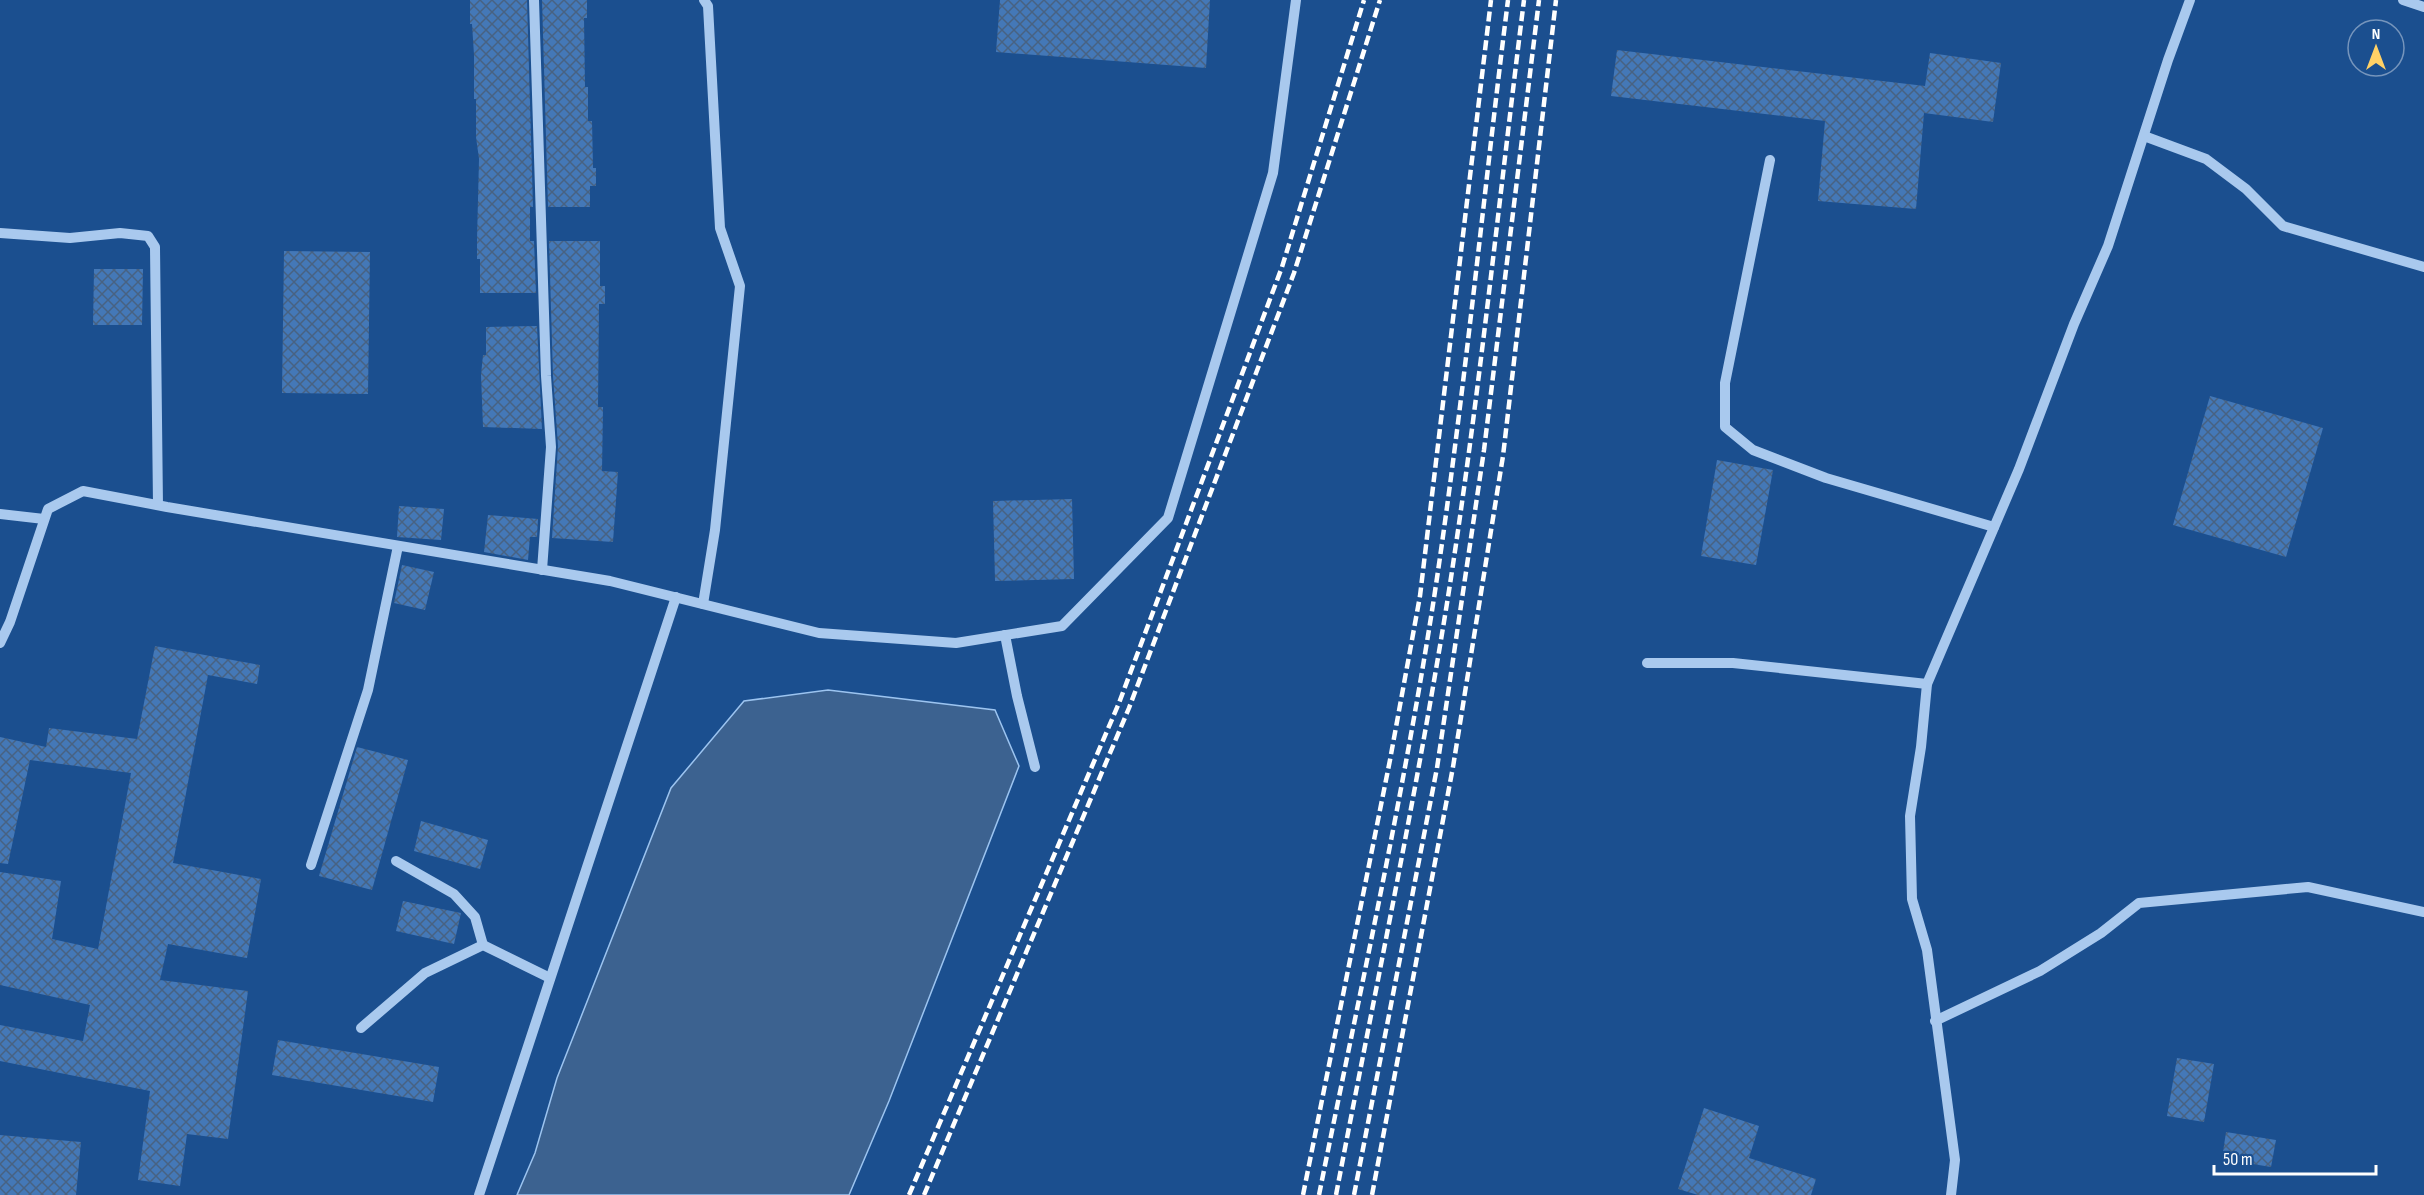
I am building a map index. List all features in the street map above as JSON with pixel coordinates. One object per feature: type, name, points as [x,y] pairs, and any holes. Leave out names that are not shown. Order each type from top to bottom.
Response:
[{"type":"street","points":[[534,0],[546,376],[551,447],[542,570]]},
{"type":"street","points":[[703,604],[717,508],[740,286],[720,228],[708,6],[704,0]]},
{"type":"street","points":[[0,643],[10,622],[48,509],[83,491],[610,581],[819,633],[956,643],[1062,626],[1168,518],[1273,173],[1296,0]]},
{"type":"street","points":[[1951,1195],[1955,1160],[1927,950],[1912,899],[1910,816],[1921,747],[1927,684],[2019,469],[2074,324],[2108,246],[2190,0]]},
{"type":"street","points":[[2403,0],[2424,7]]},
{"type":"street","points":[[2144,136],[2206,159],[2246,189],[2283,226],[2424,267]]},
{"type":"street","points":[[1770,160],[1725,383],[1725,427],[1753,450],[1826,478],[1994,527]]},
{"type":"street","points":[[0,233],[70,238],[120,233],[148,236],[155,247],[158,505]]},
{"type":"street","points":[[0,514],[44,519]]},
{"type":"street","points":[[311,865],[368,690],[398,546]]},
{"type":"street","points":[[479,1195],[675,597]]},
{"type":"street","points":[[1005,635],[1017,696],[1035,767]]},
{"type":"street","points":[[1647,663],[1733,663],[1927,684]]},
{"type":"street","points":[[396,861],[454,894],[475,917],[483,945],[550,978]]},
{"type":"street","points":[[1935,1021],[2040,971],[2101,933],[2139,903],[2308,887],[2424,912]]},
{"type":"street","points":[[361,1028],[425,973],[483,945]]},
{"type":"water","points":[[828,690],[995,710],[1019,766],[889,1101],[849,1195],[517,1195],[535,1153],[557,1078],[671,788],[744,701]]},
{"type":"building","points":[[470,0],[527,0],[533,207],[530,207],[530,241],[534,241],[536,293],[480,293],[480,259],[477,259],[479,159]]},
{"type":"building","points":[[542,0],[587,0],[587,18],[584,18],[585,87],[588,87],[588,121],[592,121],[593,168],[596,168],[596,186],[590,186],[590,207],[548,207]]},
{"type":"building","points":[[1000,0],[1210,0],[1206,68],[996,52]]},
{"type":"building","points":[[1617,50],[1925,86],[1930,53],[2001,63],[1993,122],[1924,113],[1916,209],[1818,201],[1825,121],[1611,96]]},
{"type":"building","points":[[549,241],[600,241],[600,286],[605,286],[605,304],[599,304],[598,407],[603,407],[602,471],[618,472],[613,542],[552,538],[558,446],[553,376]]},
{"type":"building","points":[[284,251],[370,252],[368,394],[282,393]]},
{"type":"building","points":[[94,269],[143,269],[142,325],[93,325]]},
{"type":"building","points":[[537,326],[542,429],[483,427],[481,375],[483,355],[486,355],[486,327]]},
{"type":"building","points":[[2210,396],[2323,428],[2286,557],[2173,525]]},
{"type":"building","points":[[1717,460],[1773,470],[1756,565],[1701,556]]},
{"type":"building","points":[[1072,499],[1074,579],[995,581],[993,501]]},
{"type":"building","points":[[399,506],[444,509],[441,540],[397,537]]},
{"type":"building","points":[[488,515],[538,519],[537,537],[530,537],[528,560],[484,552]]},
{"type":"building","points":[[402,565],[434,572],[425,610],[394,603]]},
{"type":"building","points":[[155,646],[260,665],[257,684],[208,675],[173,863],[261,879],[247,958],[168,944],[160,980],[248,991],[228,1139],[187,1134],[180,1186],[138,1180],[150,1091],[0,1061],[0,1025],[83,1041],[90,1005],[0,985],[0,872],[61,881],[52,939],[98,949],[131,773],[30,760],[8,864],[0,863],[0,737],[46,747],[49,728],[137,739]]},
{"type":"building","points":[[357,747],[408,760],[372,890],[319,876]]},
{"type":"building","points":[[421,821],[488,840],[480,869],[414,851]]},
{"type":"building","points":[[403,901],[461,913],[454,944],[396,931]]},
{"type":"building","points":[[278,1040],[439,1067],[433,1102],[272,1075]]},
{"type":"building","points":[[2177,1058],[2214,1064],[2204,1122],[2167,1116]]},
{"type":"building","points":[[1704,1108],[1759,1126],[1749,1158],[1816,1179],[1811,1195],[1698,1195],[1678,1189]]},
{"type":"building","points":[[2226,1132],[2276,1140],[2271,1167],[2222,1159]]},
{"type":"building","points":[[0,1135],[81,1142],[76,1195],[0,1195]]},
{"type":"railway","points":[[909,1195],[1119,703],[1282,267],[1364,0]]},
{"type":"railway","points":[[924,1195],[1129,708],[1294,273],[1380,0]]},
{"type":"railway","points":[[1303,1195],[1390,760],[1420,596],[1491,0]]},
{"type":"railway","points":[[1319,1195],[1395,822],[1434,598],[1464,374],[1508,0]]},
{"type":"railway","points":[[1336,1195],[1409,822],[1448,597],[1479,374],[1524,0]]},
{"type":"railway","points":[[1354,1195],[1437,768],[1484,450],[1539,0]]},
{"type":"railway","points":[[1372,1195],[1453,767],[1503,456],[1556,0]]}]
